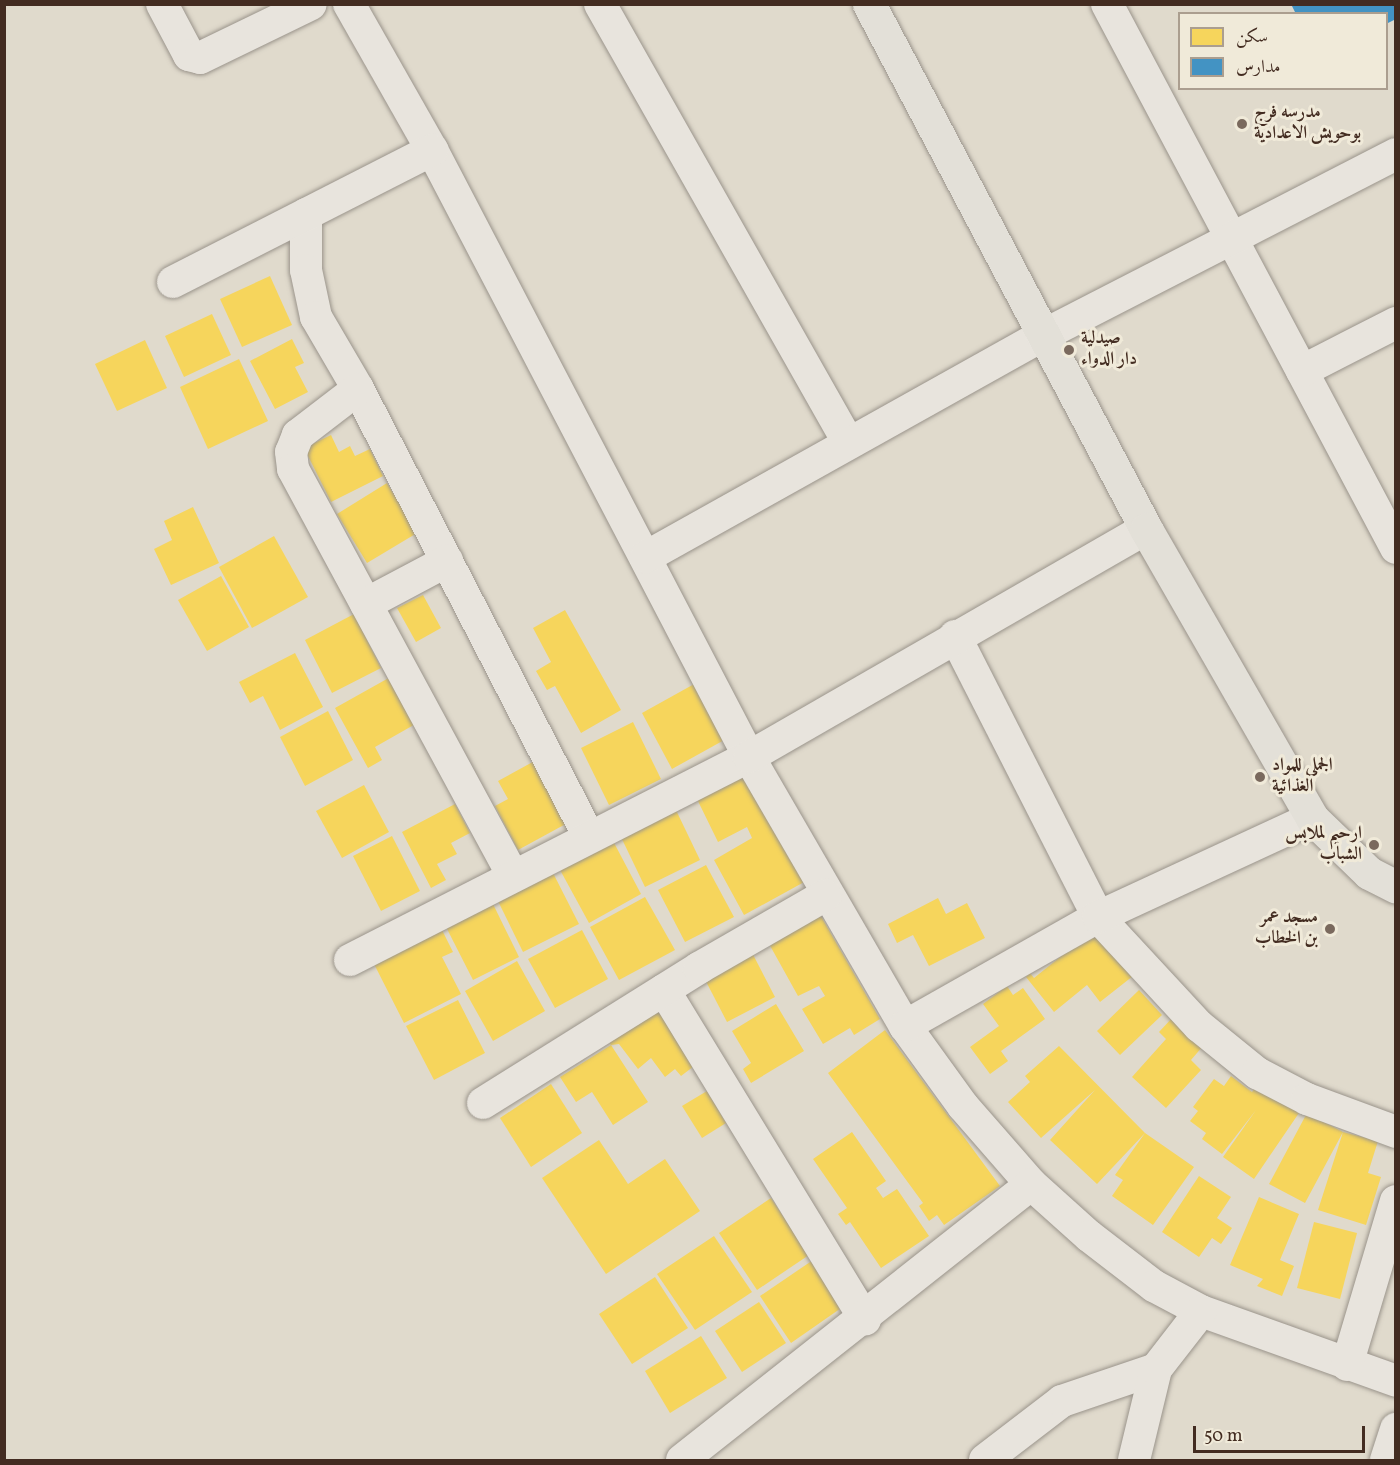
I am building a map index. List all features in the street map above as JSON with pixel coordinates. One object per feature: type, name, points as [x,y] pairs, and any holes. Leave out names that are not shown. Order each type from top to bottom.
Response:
[{"type":"main road","points":[[869,4],[1042,336],[1146,529],[1312,818],[1369,873],[1395,887]]},
{"type":"street","points":[[162,4],[189,55],[200,57],[312,4]]},
{"type":"street","points":[[349,4],[432,150],[749,757],[826,895],[905,1026],[963,1106],[1031,1184],[1089,1236],[1154,1286],[1201,1311],[1395,1381]]},
{"type":"street","points":[[600,4],[848,442]]},
{"type":"street","points":[[1107,4],[1395,548]]},
{"type":"street","points":[[173,282],[432,150]]},
{"type":"street","points":[[646,557],[848,442],[1042,336],[1395,154]]},
{"type":"street","points":[[306,214],[306,270],[316,317],[358,389],[589,837]]},
{"type":"street","points":[[1302,372],[1395,323]]},
{"type":"street","points":[[358,389],[297,435],[291,452],[293,469],[512,874]]},
{"type":"street","points":[[350,960],[512,874],[749,757],[955,636],[1146,529]]},
{"type":"street","points":[[366,604],[447,561]]},
{"type":"street","points":[[955,636],[1098,917],[1199,1026],[1257,1073],[1307,1099],[1395,1132]]},
{"type":"street","points":[[905,1026],[1098,917],[1312,818]]},
{"type":"street","points":[[483,1103],[664,990],[826,895]]},
{"type":"street","points":[[664,990],[865,1319]]},
{"type":"street","points":[[682,1461],[865,1319],[1031,1184]]},
{"type":"street","points":[[1347,1365],[1395,1201]]},
{"type":"street","points":[[1134,1461],[1156,1369],[1201,1311]]},
{"type":"street","points":[[985,1461],[1062,1401],[1156,1369]]},
{"type":"street","points":[[1386,1461],[1395,1429]]},
{"type":"building: سكن","points":[[270,276],[292,325],[242,347],[220,299]]},
{"type":"building: سكن","points":[[212,314],[231,355],[184,377],[165,336]]},
{"type":"building: سكن","points":[[292,339],[304,363],[295,367],[308,392],[275,409],[250,361]]},
{"type":"building: سكن","points":[[145,340],[167,388],[117,411],[95,364]]},
{"type":"building: سكن","points":[[239,359],[268,421],[208,449],[180,387]]},
{"type":"building: سكن","points":[[331,435],[339,452],[350,446],[355,456],[370,449],[383,476],[331,502],[304,448]]},
{"type":"building: سكن","points":[[387,483],[417,533],[367,563],[337,514]]},
{"type":"building: سكن","points":[[193,507],[219,563],[171,585],[154,549],[172,540],[164,521]]},
{"type":"building: سكن","points":[[274,536],[308,597],[252,628],[219,567]]},
{"type":"building: سكن","points":[[221,576],[249,627],[207,651],[178,600]]},
{"type":"building: سكن","points":[[423,595],[441,628],[416,642],[397,608]]},
{"type":"building: سكن","points":[[565,610],[621,710],[581,733],[555,686],[547,690],[536,671],[551,662],[533,628]]},
{"type":"building: سكن","points":[[354,614],[381,668],[332,693],[305,640]]},
{"type":"building: سكن","points":[[295,653],[323,707],[280,730],[263,696],[250,703],[239,682]]},
{"type":"building: سكن","points":[[394,675],[419,722],[375,747],[382,760],[368,768],[335,708]]},
{"type":"building: سكن","points":[[696,683],[726,739],[672,769],[642,713]]},
{"type":"building: سكن","points":[[328,711],[353,760],[305,786],[280,737]]},
{"type":"building: سكن","points":[[633,722],[661,779],[609,805],[581,748]]},
{"type":"building: سكن","points":[[540,758],[573,820],[518,850],[495,806],[508,799],[498,781]]},
{"type":"building: سكن","points":[[748,768],[806,881],[744,915],[714,860],[752,838],[747,827],[718,842],[695,795]]},
{"type":"building: سكن","points":[[364,785],[389,832],[342,858],[316,811]]},
{"type":"building: سكن","points":[[455,804],[470,833],[451,843],[457,854],[437,864],[446,880],[431,888],[402,832]]},
{"type":"building: سكن","points":[[675,808],[700,860],[645,887],[620,835]]},
{"type":"building: سكن","points":[[392,836],[420,891],[381,911],[353,856]]},
{"type":"building: سكن","points":[[612,839],[641,894],[589,923],[559,868]]},
{"type":"building: سكن","points":[[706,865],[734,917],[685,942],[658,890]]},
{"type":"building: سكن","points":[[552,871],[579,924],[523,952],[497,899]]},
{"type":"building: سكن","points":[[645,897],[675,950],[619,980],[590,927]]},
{"type":"building: سكن","points":[[938,898],[946,914],[967,903],[985,938],[929,966],[913,935],[897,943],[888,924]]},
{"type":"building: سكن","points":[[492,902],[519,957],[473,980],[445,925]]},
{"type":"building: سكن","points":[[814,904],[880,1019],[854,1035],[850,1028],[823,1044],[802,1009],[825,996],[819,986],[798,996],[763,933]]},
{"type":"building: سكن","points":[[441,928],[453,952],[442,957],[461,994],[404,1023],[373,962]]},
{"type":"building: سكن","points":[[1095,929],[1133,976],[1100,1002],[1087,985],[1054,1012],[1026,977],[1030,973],[1034,978]]},
{"type":"building: سكن","points":[[582,930],[608,979],[555,1008],[528,959]]},
{"type":"building: سكن","points":[[747,943],[775,997],[727,1022],[699,968]]},
{"type":"building: سكن","points":[[517,961],[545,1011],[493,1041],[465,991]]},
{"type":"building: سكن","points":[[1007,986],[1013,995],[1023,988],[1045,1019],[1001,1051],[1008,1061],[990,1074],[970,1047],[999,1026],[983,1004]]},
{"type":"building: سكن","points":[[1139,990],[1162,1015],[1120,1055],[1097,1031]]},
{"type":"building: سكن","points":[[651,991],[702,1060],[681,1076],[675,1069],[665,1077],[651,1058],[638,1069],[619,1044],[611,1045],[600,1030]]},
{"type":"building: سكن","points":[[458,1000],[485,1053],[434,1080],[406,1026]]},
{"type":"building: سكن","points":[[776,1004],[804,1051],[751,1083],[743,1069],[751,1063],[732,1031]]},
{"type":"building: سكن","points":[[1173,1017],[1203,1046],[1191,1060],[1201,1070],[1166,1108],[1132,1077],[1166,1039],[1159,1032]]},
{"type":"building: سكن","points":[[885,1030],[1000,1186],[944,1225],[937,1215],[929,1221],[919,1206],[923,1203],[828,1073]]},
{"type":"building: سكن","points":[[611,1045],[648,1102],[613,1125],[592,1092],[576,1102],[560,1077]]},
{"type":"building: سكن","points":[[1059,1046],[1145,1133],[1097,1184],[1050,1140],[1095,1090],[1041,1138],[1008,1102],[1030,1082],[1025,1076]]},
{"type":"building: سكن","points":[[1231,1076],[1252,1092],[1256,1087],[1301,1110],[1254,1179],[1223,1157],[1256,1110],[1222,1154],[1202,1139],[1206,1133],[1190,1121],[1198,1111],[1193,1107],[1214,1079],[1224,1086]]},
{"type":"building: سكن","points":[[551,1084],[582,1133],[531,1167],[500,1118]]},
{"type":"building: سكن","points":[[707,1091],[726,1123],[702,1138],[682,1106]]},
{"type":"building: سكن","points":[[1307,1113],[1343,1132],[1305,1203],[1269,1184]]},
{"type":"building: سكن","points":[[852,1132],[886,1181],[876,1188],[883,1198],[897,1189],[929,1236],[881,1268],[850,1222],[846,1225],[838,1214],[847,1208],[813,1159]]},
{"type":"building: سكن","points":[[1343,1132],[1378,1141],[1368,1173],[1381,1177],[1366,1225],[1318,1210]]},
{"type":"building: سكن","points":[[1145,1133],[1194,1167],[1153,1225],[1112,1196],[1123,1180],[1115,1175]]},
{"type":"building: سكن","points":[[599,1140],[628,1184],[665,1159],[700,1211],[606,1274],[542,1178]]},
{"type":"building: سكن","points":[[1199,1176],[1231,1197],[1217,1218],[1232,1228],[1221,1244],[1212,1238],[1199,1257],[1162,1232]]},
{"type":"building: سكن","points":[[1259,1197],[1299,1214],[1280,1260],[1294,1266],[1282,1296],[1257,1286],[1263,1279],[1230,1265]]},
{"type":"building: سكن","points":[[771,1198],[809,1255],[757,1290],[719,1233]]},
{"type":"building: سكن","points":[[1314,1222],[1357,1233],[1340,1299],[1297,1288]]},
{"type":"building: سكن","points":[[714,1236],[752,1292],[695,1330],[657,1274]]},
{"type":"building: سكن","points":[[816,1258],[847,1304],[791,1343],[760,1296]]},
{"type":"building: سكن","points":[[655,1277],[688,1328],[632,1364],[599,1314]]},
{"type":"building: سكن","points":[[759,1302],[786,1343],[742,1372],[715,1331]]},
{"type":"building: سكن","points":[[701,1336],[727,1378],[670,1413],[645,1371]]},
{"type":"building: مدارس","points":[[1291,4],[1396,4],[1396,19],[1388,23],[1388,12],[1295,12]]},
{"type":"place","name":"مدرسه فرج بوحويش الاعدادية","points":[[1242,124]]},
{"type":"place","name":"صيدلية دار الدواء","points":[[1069,350]]},
{"type":"place","name":"الجملي للمواد الغذائية","points":[[1260,777]]},
{"type":"place","name":"ارحيم لملابس الشباب","points":[[1374,845]]},
{"type":"place","name":"مسجد عمر بن الخطاب","points":[[1330,929]]}]
